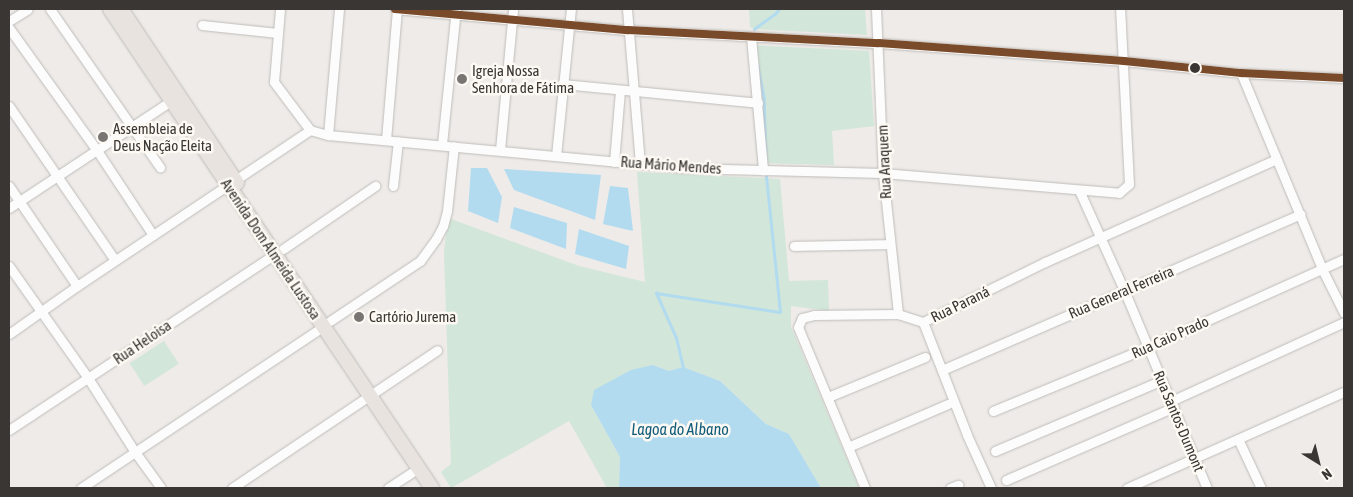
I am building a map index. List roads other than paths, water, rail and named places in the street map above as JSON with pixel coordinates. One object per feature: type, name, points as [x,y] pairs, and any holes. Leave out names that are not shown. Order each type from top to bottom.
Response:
[{"type":"main road","name":"Avenida Dom Almeida Lustosa","points":[[110,9],[175,98]]},
{"type":"main road","name":"Avenida Dom Almeida Lustosa","points":[[121,9],[175,98],[231,182],[401,433],[443,488]]},
{"type":"main road","name":"Avenida Dom Almeida Lustosa","points":[[401,433],[419,468],[432,488]]},
{"type":"street","points":[[9,21],[28,9]]},
{"type":"street","points":[[50,9],[160,167]]},
{"type":"street","points":[[9,334],[115,260],[310,130],[274,82],[280,9]]},
{"type":"street","points":[[328,134],[340,9]]},
{"type":"street","points":[[386,140],[396,9],[456,12],[512,20],[628,30],[879,43],[1124,61],[1241,73],[1344,78]]},
{"type":"street","points":[[500,150],[513,9]]},
{"type":"street","points":[[556,156],[571,9]]},
{"type":"street","points":[[627,9],[640,164]]},
{"type":"street","name":"Rua Araquem","points":[[876,9],[879,43],[883,173],[898,314]]},
{"type":"street","points":[[1120,9],[1124,61]]},
{"type":"street","points":[[442,144],[456,12]]},
{"type":"street","points":[[202,25],[278,32]]},
{"type":"street","points":[[9,28],[96,149],[153,235]]},
{"type":"street","points":[[751,37],[763,170]]},
{"type":"street","name":"Rua Mário Mendes","points":[[310,130],[328,134],[614,162],[763,170],[883,173],[1119,193],[1128,187],[1129,184],[1124,61]]},
{"type":"street","points":[[1241,73],[1322,269],[1344,314]]},
{"type":"street","points":[[562,84],[758,103]]},
{"type":"street","points":[[614,162],[620,90]]},
{"type":"street","points":[[9,208],[175,98]]},
{"type":"street","points":[[9,106],[115,260]]},
{"type":"street","points":[[393,186],[398,141]]},
{"type":"street","points":[[81,488],[420,261],[444,226],[454,146]]},
{"type":"street","name":"Rua Paraná","points":[[866,488],[798,326],[802,318],[814,315],[898,314],[923,322],[1100,237],[1276,159]]},
{"type":"street","points":[[9,186],[77,286]]},
{"type":"street","name":"Rua Heloisa","points":[[9,430],[375,186]]},
{"type":"street","name":"Rua Santos Dumont","points":[[1079,190],[1124,290],[1207,488]]},
{"type":"street","name":"Rua General Ferreira","points":[[942,370],[1300,214]]},
{"type":"street","points":[[794,246],[890,244]]},
{"type":"street","name":"Rua Caio Prado","points":[[993,411],[1148,347],[1344,259]]},
{"type":"street","points":[[9,266],[88,378],[135,452],[161,488]]},
{"type":"street","points":[[923,322],[967,435],[991,488]]},
{"type":"street","points":[[1006,480],[1344,322]]},
{"type":"street","points":[[232,488],[437,350]]},
{"type":"street","points":[[828,397],[924,357]]},
{"type":"street","points":[[995,451],[1162,380]]},
{"type":"street","points":[[1127,488],[1344,392]]},
{"type":"street","points":[[848,447],[948,404]]},
{"type":"street","points":[[1238,440],[1261,488]]},
{"type":"street","points":[[388,488],[419,468]]},
{"type":"water","points":[[471,168],[487,168],[502,197],[498,223],[468,211]]},
{"type":"water","points":[[504,169],[601,175],[595,220],[514,190]]},
{"type":"water","points":[[610,186],[628,188],[633,231],[603,224]]},
{"type":"water","points":[[514,207],[567,223],[566,249],[510,228]]},
{"type":"water","points":[[579,229],[629,246],[626,269],[575,254]]},
{"type":"water","name":"Lagoa do Albano","points":[[653,365],[669,371],[683,367],[720,381],[766,424],[789,434],[821,488],[619,488],[620,457],[591,405],[594,390],[631,370]]},
{"type":"waterway","points":[[754,29],[779,9]]},
{"type":"waterway","points":[[758,66],[764,97],[766,157]]},
{"type":"waterway","points":[[683,368],[676,338],[656,293],[780,312],[766,177]]},
{"type":"place","name":"Igreja Nossa Senhora de Fátima","points":[[462,79]]},
{"type":"place","name":"Assembleia de Deus Nação Eleita","points":[[103,137]]},
{"type":"place","name":"Cartório Jurema","points":[[359,317]]}]
